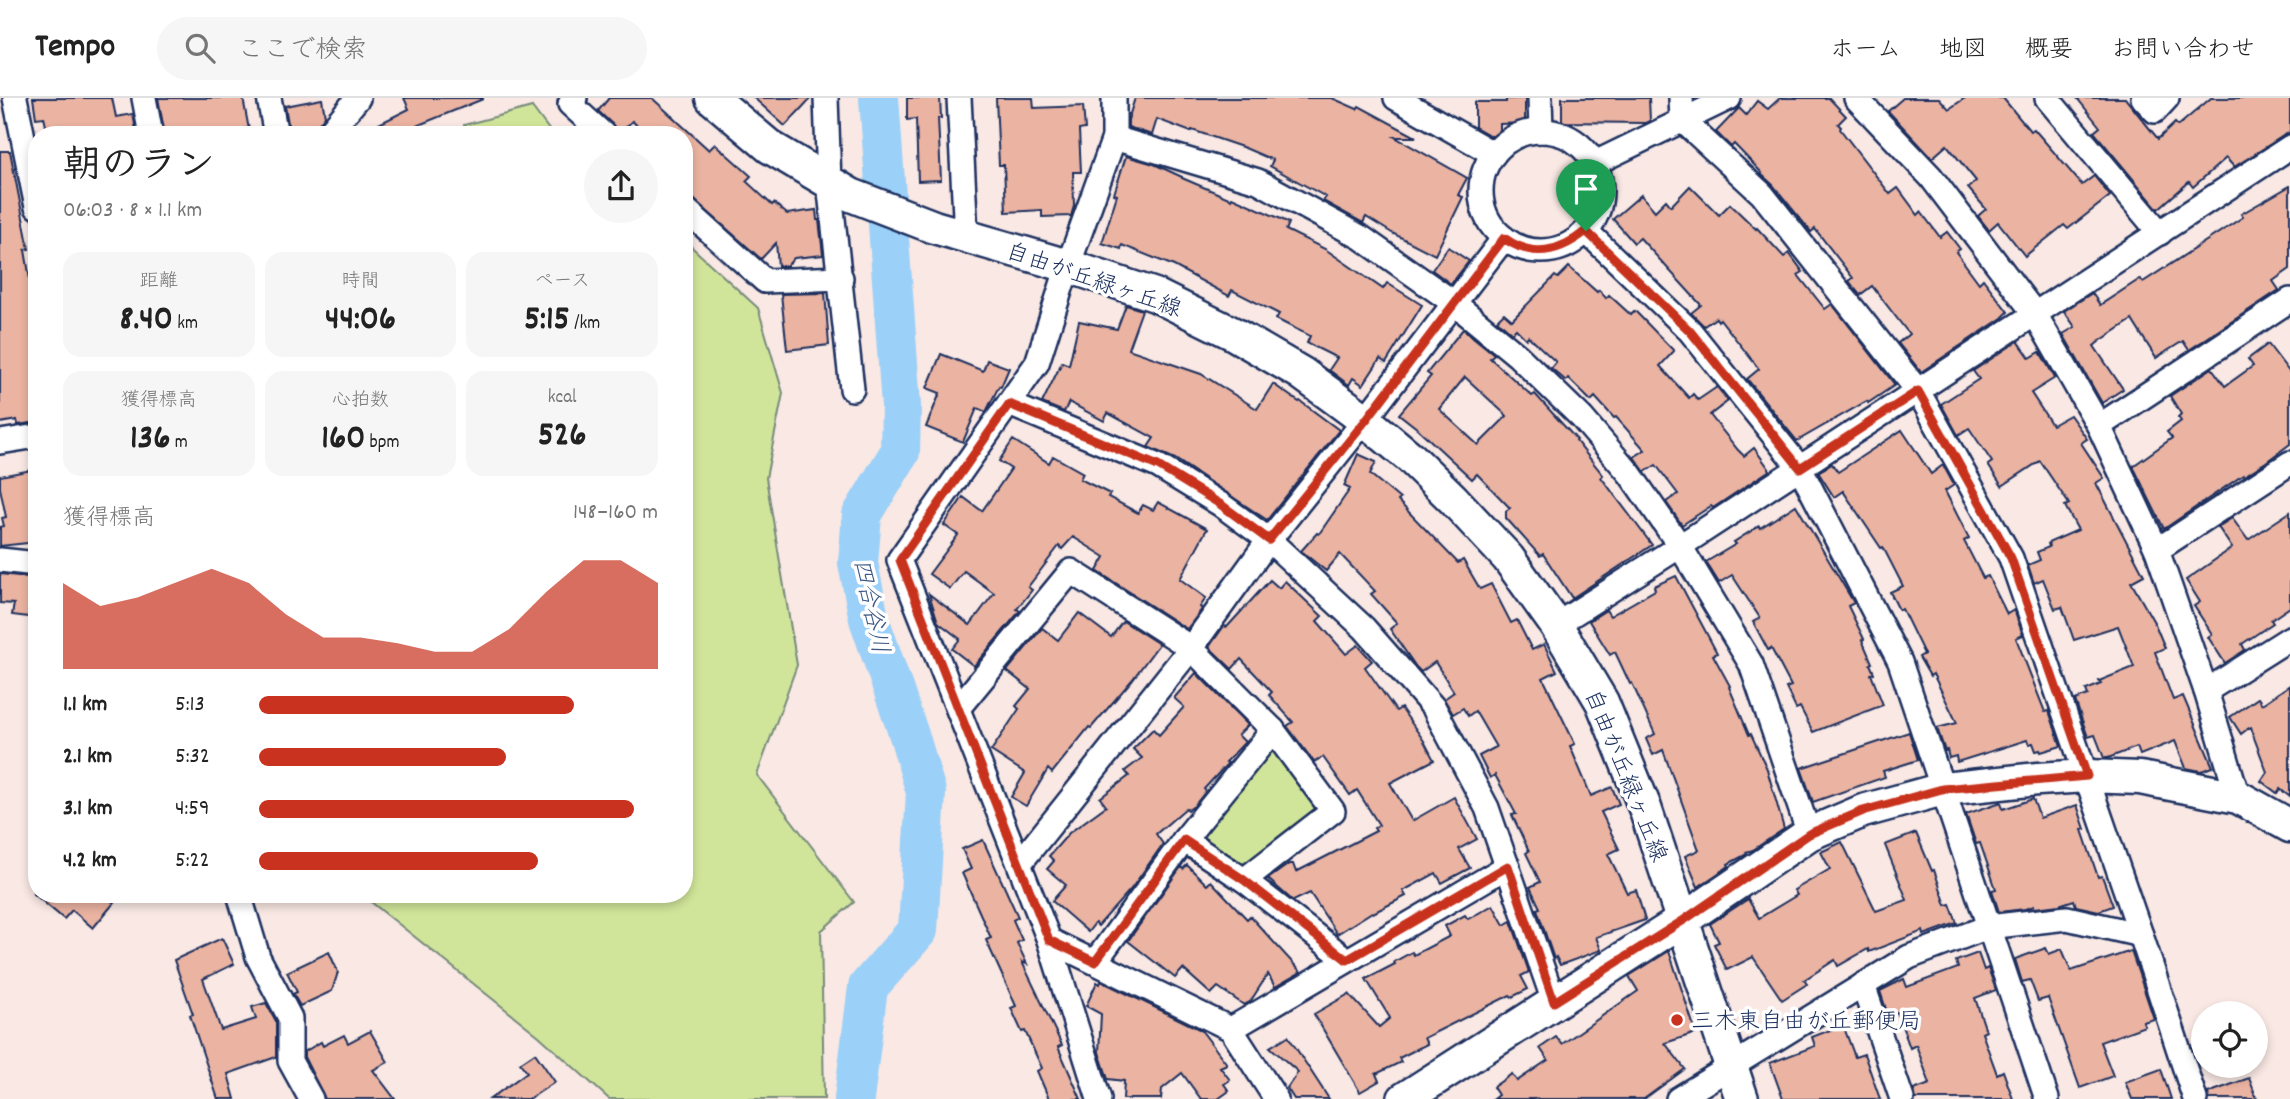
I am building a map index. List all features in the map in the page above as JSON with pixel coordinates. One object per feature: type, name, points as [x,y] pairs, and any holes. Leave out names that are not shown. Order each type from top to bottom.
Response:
[{"type":"street","points":[[15,98],[28,162]]},
{"type":"street","points":[[144,98],[149,126]]},
{"type":"street","points":[[269,98],[274,126]]},
{"type":"street","points":[[335,126],[358,98]]},
{"type":"street","points":[[575,98],[570,104],[594,126]]},
{"type":"street","name":"自由が丘緑ヶ丘線","points":[[712,98],[769,146],[840,189],[934,227],[1068,266],[1154,295],[1234,334],[1301,373],[1366,420],[1412,458],[1508,558],[1556,625],[1602,702],[1645,808],[1742,1099]]},
{"type":"street","points":[[826,98],[840,189],[841,278],[852,390]]},
{"type":"street","points":[[959,98],[966,236]]},
{"type":"street","points":[[1099,1099],[1049,940],[900,560],[1037,363],[1114,138],[1114,98]]},
{"type":"street","points":[[1396,98],[1494,155]]},
{"type":"street","points":[[1540,98],[1541,131]]},
{"type":"street","points":[[1593,164],[1682,109],[1729,98]]},
{"type":"street","points":[[1856,98],[1931,177],[2035,314],[2099,426],[2157,550],[2206,691],[2238,797]]},
{"type":"street","points":[[2047,98],[2160,233]]},
{"type":"street","points":[[2143,98],[2155,111],[2167,98]]},
{"type":"street","points":[[1682,109],[1762,194],[1918,391],[2011,558],[2195,1099]]},
{"type":"street","points":[[1541,131],[1560,135],[1578,144],[1599,176],[1601,196],[1596,215],[1586,231],[1571,243],[1552,250],[1532,251],[1513,245],[1497,233],[1486,216],[1481,197],[1482,177],[1494,155],[1504,144],[1521,135],[1541,131]]},
{"type":"street","points":[[1114,138],[1258,181],[1362,238],[1454,303],[1518,356],[1583,418],[1630,474],[1680,547],[1751,664],[1809,834]]},
{"type":"street","points":[[1556,625],[1680,547],[2290,147]]},
{"type":"street","points":[[693,216],[765,281],[841,278]]},
{"type":"street","points":[[1586,231],[1690,331],[1800,468],[1900,662],[2047,1099]]},
{"type":"street","points":[[1020,863],[1191,648],[1269,540],[1366,420],[1504,238]]},
{"type":"street","points":[[2099,426],[2290,300]]},
{"type":"street","points":[[1009,404],[1158,466],[1220,504],[1269,540],[1364,628],[1434,708],[1487,807],[1554,1002]]},
{"type":"street","points":[[0,442],[28,437]]},
{"type":"street","points":[[2157,550],[2290,463]]},
{"type":"street","points":[[0,560],[28,563]]},
{"type":"street","points":[[959,708],[1071,571],[1191,648],[1273,730],[1334,811],[1244,880]]},
{"type":"street","points":[[2206,691],[2290,638]]},
{"type":"street","points":[[1095,962],[1184,840],[1273,730]]},
{"type":"street","points":[[1404,1099],[1684,920],[1809,834],[1863,811],[1942,789],[2087,776],[2140,778],[2238,797],[2290,826]]},
{"type":"street","points":[[1184,840],[1244,880],[1347,960]]},
{"type":"street","points":[[1231,1029],[1508,866]]},
{"type":"street","points":[[242,903],[258,957],[290,1018],[290,1061],[311,1099]]},
{"type":"street","points":[[1678,1099],[1909,957],[1988,927],[2067,918],[2141,935]]},
{"type":"street","points":[[1049,940],[1231,1029],[1276,1099]]},
{"type":"street","points":[[1863,985],[1902,1099]]},
{"type":"green space","points":[[532,107],[546,126],[464,126]]},
{"type":"green space","points":[[693,248],[758,308],[783,393],[766,478],[797,665],[757,775],[854,902],[821,931],[824,1099],[609,1099],[539,1036],[372,903],[693,903]]},
{"type":"green space","points":[[1268,748],[1277,749],[1319,807],[1318,817],[1240,871],[1201,843],[1201,836]]},
{"type":"building","points":[[33,98],[112,98],[116,117],[133,114],[135,126],[46,126],[44,117],[36,118]]},
{"type":"building","points":[[158,98],[243,98],[248,126],[163,126]]},
{"type":"building","points":[[404,98],[483,98],[416,126],[375,126],[409,109]]},
{"type":"building","points":[[609,98],[652,98],[683,126],[638,126],[632,121],[627,126],[614,126],[598,111]]},
{"type":"building","points":[[754,98],[811,98],[785,126]]},
{"type":"building","points":[[907,98],[940,98],[941,118],[938,118],[941,180],[918,181],[916,119],[907,120]]},
{"type":"building","points":[[996,98],[1033,98],[1034,108],[1083,106],[1085,129],[1079,130],[1081,172],[1073,172],[1074,206],[1071,216],[1042,217],[1042,210],[1006,212],[1004,165],[999,165]]},
{"type":"building","points":[[1135,98],[1332,98],[1357,109],[1359,106],[1416,137],[1395,137],[1467,178],[1458,195],[1463,197],[1435,255],[1366,217],[1363,223],[1323,201],[1326,197],[1270,166],[1273,160],[1245,148],[1157,119],[1152,135],[1128,127]]},
{"type":"building","points":[[1525,98],[1525,123],[1500,124],[1500,136],[1491,136],[1475,127],[1475,102],[1506,102],[1506,99]]},
{"type":"building","points":[[1562,98],[1649,98],[1650,121],[1562,122]]},
{"type":"building","points":[[1780,98],[1829,98],[1846,116],[1838,124],[1840,129],[1890,194],[1898,188],[1918,215],[1921,212],[1940,237],[1947,232],[1960,249],[1956,252],[1979,283],[1983,279],[2008,312],[1921,372],[1898,343],[1909,334],[1872,286],[1860,295],[1849,281],[1853,278],[1815,229],[1811,232],[1762,173],[1734,144],[1731,147],[1716,132],[1739,108],[1746,115],[1757,101],[1768,109]]},
{"type":"building","points":[[1903,98],[1939,98],[1949,109],[1965,98],[2003,98],[2030,131],[2034,129],[2082,185],[2094,176],[2110,196],[2068,229],[2064,225],[2025,256],[1998,222],[1989,230],[1978,216],[1986,209],[1968,188],[1976,181],[1947,145],[1932,158],[1888,111]]},
{"type":"building","points":[[2077,98],[2125,98],[2158,139],[2175,123],[2178,126],[2211,98],[2290,98],[2290,132],[2234,167],[2226,158],[2193,187],[2189,182],[2158,209],[2094,132],[2100,127]]},
{"type":"building","points":[[322,99],[325,116],[317,126],[288,126],[285,106]]},
{"type":"building","points":[[693,135],[709,150],[715,144],[751,176],[746,181],[772,205],[774,203],[787,214],[816,210],[823,255],[794,258],[787,266],[778,266],[776,243],[761,259],[693,199]]},
{"type":"building","points":[[0,151],[10,151],[28,244],[28,249],[25,250],[28,268],[28,423],[18,425],[17,420],[0,423]]},
{"type":"building","points":[[1126,156],[1154,164],[1289,223],[1286,230],[1325,249],[1383,289],[1387,283],[1422,305],[1386,363],[1380,359],[1363,385],[1353,378],[1349,385],[1329,370],[1337,358],[1307,343],[1310,336],[1276,319],[1279,314],[1232,290],[1229,296],[1174,266],[1122,245],[1121,249],[1102,243]]},
{"type":"building","points":[[1690,186],[1719,215],[1730,204],[1784,257],[1789,253],[1803,272],[1798,275],[1825,309],[1832,304],[1895,385],[1868,403],[1867,401],[1797,441],[1747,379],[1759,369],[1720,319],[1718,321],[1716,318],[1704,326],[1691,313],[1701,305],[1640,238],[1634,243],[1613,219],[1641,195],[1655,211],[1666,200],[1671,206]]},
{"type":"building","points":[[2290,186],[2290,269],[2273,281],[2279,290],[2189,350],[2183,341],[2156,358],[2132,320],[2094,346],[2123,389],[2102,403],[2063,334],[2075,327],[2064,311],[2092,293],[2100,305],[2140,279],[2143,282],[2243,217],[2241,214]]},
{"type":"building","points":[[1448,247],[1469,261],[1451,284],[1432,270]]},
{"type":"building","points":[[1569,267],[1597,292],[1599,290],[1606,298],[1609,295],[1631,315],[1635,311],[1674,351],[1660,366],[1689,398],[1693,394],[1698,400],[1717,387],[1728,401],[1710,415],[1744,456],[1754,448],[1770,470],[1682,525],[1666,502],[1678,494],[1656,465],[1645,472],[1634,457],[1645,450],[1616,417],[1614,418],[1595,397],[1591,401],[1568,378],[1566,381],[1551,368],[1556,362],[1528,336],[1526,339],[1516,329],[1512,333],[1497,320],[1504,313],[1512,320],[1555,276],[1558,278]]},
{"type":"building","points":[[825,293],[829,345],[787,350],[781,294]]},
{"type":"building","points":[[1126,305],[1142,310],[1128,349],[1201,374],[1257,409],[1273,384],[1339,430],[1267,520],[1175,459],[1148,447],[1154,438],[1108,413],[1104,421],[1069,402],[1064,412],[1042,403],[1062,362],[1069,365],[1079,321],[1117,329]]},
{"type":"building","points":[[1463,329],[1494,354],[1490,358],[1532,396],[1535,394],[1577,440],[1652,545],[1572,598],[1543,554],[1540,556],[1506,518],[1506,511],[1510,508],[1477,474],[1472,479],[1399,414],[1431,376],[1427,373]],"holes":[[[1465,377],[1507,416],[1478,445],[1439,409]]]},
{"type":"building","points":[[2018,341],[2030,358],[2040,352],[2055,378],[2031,393],[2052,425],[2070,415],[2087,439],[2081,443],[2104,478],[2096,483],[2144,575],[2131,582],[2155,624],[2165,648],[2155,652],[2173,700],[2183,696],[2213,767],[2201,771],[2186,768],[2175,741],[2140,755],[2137,747],[2104,758],[2095,735],[2088,737],[2075,700],[2088,695],[2086,690],[2101,684],[2099,681],[2134,667],[2118,626],[2074,640],[2062,607],[2055,609],[2043,579],[2034,583],[2028,565],[2040,560],[2037,552],[2049,547],[2048,543],[2078,530],[2065,506],[2069,504],[2040,461],[2002,486],[1988,465],[1992,462],[1969,428],[1958,435],[1941,404],[1979,379],[1973,371]]},
{"type":"building","points":[[2268,344],[2290,373],[2290,444],[2164,529],[2133,466],[2172,438],[2167,432],[2181,421],[2178,417],[2181,414],[2170,396],[2212,368],[2225,386],[2253,366],[2248,359]]},
{"type":"building","points":[[941,354],[983,371],[987,360],[1009,368],[986,412],[977,408],[963,442],[926,427],[940,393],[927,388]]},
{"type":"building","points":[[1902,430],[1931,474],[1943,465],[1954,485],[1945,491],[1969,538],[1964,541],[1983,578],[1988,576],[2007,614],[2014,610],[2023,635],[2016,638],[2045,712],[2049,711],[2061,746],[2041,752],[2036,751],[2033,743],[2029,744],[2027,740],[1957,762],[1956,756],[1949,758],[1947,750],[1945,751],[1937,728],[1957,723],[1933,674],[1930,676],[1919,657],[1924,654],[1902,609],[1899,610],[1890,592],[1903,586],[1883,547],[1881,548],[1843,491],[1834,497],[1818,472],[1832,464],[1838,472]]},
{"type":"building","points":[[1013,440],[1049,463],[1053,456],[1083,473],[1080,479],[1110,494],[1108,497],[1138,513],[1143,505],[1153,510],[1158,502],[1207,529],[1180,579],[1206,598],[1200,607],[1202,609],[1187,629],[1097,571],[1105,557],[1073,537],[1062,549],[1059,546],[1028,587],[1032,590],[1017,609],[1020,611],[974,666],[952,649],[960,639],[938,622],[929,594],[970,625],[994,593],[964,571],[950,589],[929,574],[958,535],[944,525],[963,497],[982,511],[1011,469],[999,461]]},
{"type":"building","points":[[1358,454],[1376,462],[1370,474],[1400,499],[1398,501],[1458,563],[1463,560],[1480,589],[1491,584],[1511,623],[1517,620],[1532,650],[1544,644],[1557,671],[1543,678],[1575,744],[1570,746],[1591,796],[1612,787],[1619,804],[1601,812],[1619,849],[1608,854],[1627,893],[1636,890],[1645,920],[1596,937],[1601,950],[1560,965],[1556,957],[1554,959],[1537,909],[1540,908],[1530,887],[1540,882],[1512,815],[1516,814],[1495,775],[1490,778],[1479,756],[1496,747],[1475,711],[1468,716],[1463,708],[1453,714],[1444,699],[1454,692],[1435,662],[1421,672],[1416,667],[1390,629],[1397,623],[1371,594],[1375,591],[1340,554],[1326,571],[1301,551],[1317,533],[1319,534],[1350,489],[1344,486]]},
{"type":"building","points":[[28,471],[28,543],[0,546],[0,527],[4,526],[2,518],[6,517],[0,476]]},
{"type":"building","points":[[1796,505],[1854,603],[1848,606],[1864,639],[1862,640],[1874,673],[1871,674],[1883,705],[1813,732],[1800,707],[1796,709],[1786,688],[1791,686],[1771,648],[1768,650],[1753,622],[1760,618],[1732,575],[1719,583],[1706,562]]},
{"type":"building","points":[[2290,512],[2290,607],[2271,620],[2273,623],[2242,644],[2245,650],[2225,663],[2208,637],[2212,634],[2194,606],[2200,602],[2186,580],[2232,548],[2218,527],[2232,518],[2248,540]]},
{"type":"building","points":[[0,574],[28,577],[28,617],[12,615],[14,604],[0,603]]},
{"type":"building","points":[[1676,576],[1717,653],[1713,655],[1767,769],[1784,829],[1728,864],[1729,866],[1698,887],[1685,856],[1699,850],[1663,750],[1653,755],[1646,739],[1655,734],[1632,683],[1630,684],[1615,652],[1610,655],[1589,621],[1606,610],[1610,616],[1655,590],[1654,586]]},
{"type":"building","points":[[1270,580],[1279,588],[1285,581],[1322,616],[1317,621],[1346,654],[1358,645],[1372,661],[1365,667],[1396,711],[1401,708],[1424,741],[1434,760],[1390,783],[1412,821],[1454,797],[1477,839],[1459,849],[1470,868],[1442,883],[1436,873],[1403,891],[1406,896],[1372,912],[1337,934],[1310,893],[1293,901],[1268,879],[1289,864],[1293,864],[1296,872],[1376,831],[1374,828],[1379,825],[1357,790],[1350,795],[1323,757],[1314,762],[1287,726],[1293,722],[1269,695],[1272,692],[1241,659],[1232,669],[1209,647],[1224,626],[1227,627]]},
{"type":"building","points":[[1079,613],[1111,637],[1123,621],[1159,644],[1132,680],[1052,773],[1048,769],[1026,806],[1011,797],[1025,773],[991,751],[1019,709],[1016,706],[1030,689],[1007,671],[1042,628],[1058,640]]},
{"type":"building","points":[[1196,673],[1248,725],[1238,735],[1245,742],[1204,789],[1206,791],[1194,806],[1188,810],[1186,808],[1156,834],[1163,844],[1131,889],[1098,926],[1095,923],[1088,932],[1052,901],[1066,885],[1047,869],[1054,861],[1049,856],[1069,833],[1106,806],[1100,798],[1129,776],[1125,771],[1142,758],[1133,749],[1153,729],[1159,735],[1184,707],[1174,698]]},
{"type":"building","points":[[2290,685],[2290,797],[2280,789],[2277,793],[2261,781],[2267,772],[2250,727],[2241,734],[2230,717],[2258,698],[2262,704]]},
{"type":"building","points":[[1909,732],[1918,760],[1883,771],[1885,777],[1813,802],[1801,768]]},
{"type":"building","points":[[2033,799],[2040,818],[2077,805],[2085,829],[2082,830],[2098,877],[2102,876],[2113,906],[2099,911],[2076,906],[2074,900],[2059,905],[1999,912],[1992,890],[1996,889],[1980,843],[1976,844],[1966,814],[2001,802],[2003,809]]},
{"type":"building","points":[[1916,833],[1932,871],[1934,870],[1946,905],[1950,904],[1957,923],[1924,935],[1923,931],[1869,952],[1868,949],[1838,966],[1835,960],[1804,980],[1807,984],[1782,1000],[1753,957],[1727,970],[1714,944],[1719,942],[1710,924],[1748,899],[1759,918],[1797,895],[1794,890],[1830,869],[1821,852],[1842,842],[1876,911],[1907,900],[1885,845]]},
{"type":"building","points":[[983,840],[1018,917],[1013,920],[1022,940],[1017,943],[1027,964],[1022,962],[1062,1045],[1058,1047],[1081,1099],[1049,1099],[1037,1071],[1042,1068],[1011,1008],[1016,1006],[986,940],[991,938],[962,873],[971,869],[962,849]]},
{"type":"building","points":[[1187,865],[1207,885],[1211,881],[1247,919],[1250,916],[1301,972],[1275,987],[1268,974],[1250,1002],[1244,1005],[1218,987],[1211,994],[1183,969],[1175,978],[1128,941],[1181,867],[1183,869]]},
{"type":"building","points":[[45,903],[114,903],[93,928],[72,910],[64,919]]},
{"type":"building","points":[[1493,905],[1504,925],[1511,921],[1529,972],[1521,976],[1528,989],[1512,997],[1510,995],[1424,1038],[1427,1044],[1399,1058],[1401,1062],[1376,1074],[1379,1081],[1360,1092],[1314,1014],[1349,994],[1379,1027],[1390,1018],[1366,979],[1412,952],[1414,955],[1450,936],[1445,926],[1465,915],[1468,919]]},
{"type":"building","points":[[222,938],[234,964],[203,979],[221,1030],[256,1019],[252,1007],[266,1003],[276,1021],[276,1057],[228,1074],[235,1099],[218,1099],[174,960]]},
{"type":"building","points":[[2046,948],[2049,954],[2062,949],[2071,971],[2131,951],[2154,1019],[2143,1022],[2145,1026],[2100,1042],[2113,1076],[2080,1088],[2048,998],[2038,1001],[2030,980],[2022,982],[2015,959]]},
{"type":"building","points":[[1669,951],[1696,1033],[1665,1043],[1685,1069],[1644,1099],[1493,1099],[1498,1095],[1493,1087],[1512,1074],[1517,1081],[1548,1060],[1540,1048],[1556,1037],[1562,1044],[1638,991],[1629,976]]},
{"type":"building","points":[[329,952],[338,972],[332,991],[300,1006],[293,994],[297,992],[287,972]]},
{"type":"building","points":[[1978,953],[1984,970],[1988,968],[1996,990],[1975,998],[1986,1031],[1982,1033],[1997,1074],[2003,1071],[2013,1099],[1916,1099],[1914,1090],[1930,1084],[1916,1045],[1910,1048],[1897,1012],[1888,1015],[1880,991],[1904,979],[1907,987],[1958,968],[1956,961]]},
{"type":"building","points":[[1101,981],[1201,1030],[1227,1064],[1220,1067],[1230,1080],[1224,1084],[1229,1091],[1218,1099],[1201,1099],[1182,1073],[1162,1089],[1161,1099],[1123,1099],[1124,1081],[1108,1079],[1099,1052],[1101,1014],[1086,1006],[1097,982],[1100,984]]},
{"type":"building","points":[[1843,1025],[1855,1057],[1864,1054],[1880,1099],[1783,1099],[1770,1063],[1815,1046],[1812,1037]]},
{"type":"building","points":[[370,1031],[388,1062],[373,1070],[395,1099],[325,1099],[304,1052],[321,1042],[323,1046],[344,1035],[348,1043]]},
{"type":"building","points":[[1288,1036],[1329,1099],[1294,1099],[1287,1088],[1298,1072],[1270,1047]]},
{"type":"building","points":[[535,1053],[555,1082],[529,1099],[490,1099],[527,1072],[520,1063]]},
{"type":"building","points":[[2161,1069],[2171,1099],[2132,1099],[2125,1082]]},
{"type":"building","points":[[2249,1078],[2257,1099],[2209,1099],[2208,1093]]},
{"type":"waterway","name":"四合谷川","points":[[854,1099],[868,987],[918,930],[926,792],[869,619],[858,563],[862,515],[900,452],[901,406],[879,98]]},
{"type":"place","name":"三木東自由が丘郵便局","points":[[1677,1020]]},
{"type":"route","points":[[1586,231],[1690,331],[1800,468],[1918,391],[2011,558],[2087,776],[1942,789],[1863,811],[1809,834],[1684,920],[1554,1002],[1508,866],[1347,960],[1244,880],[1184,840],[1095,962],[1049,940],[900,560],[1009,404],[1158,466],[1220,504],[1269,540],[1366,420],[1504,238],[1513,245],[1532,251],[1552,250],[1571,243],[1586,231]]}]
